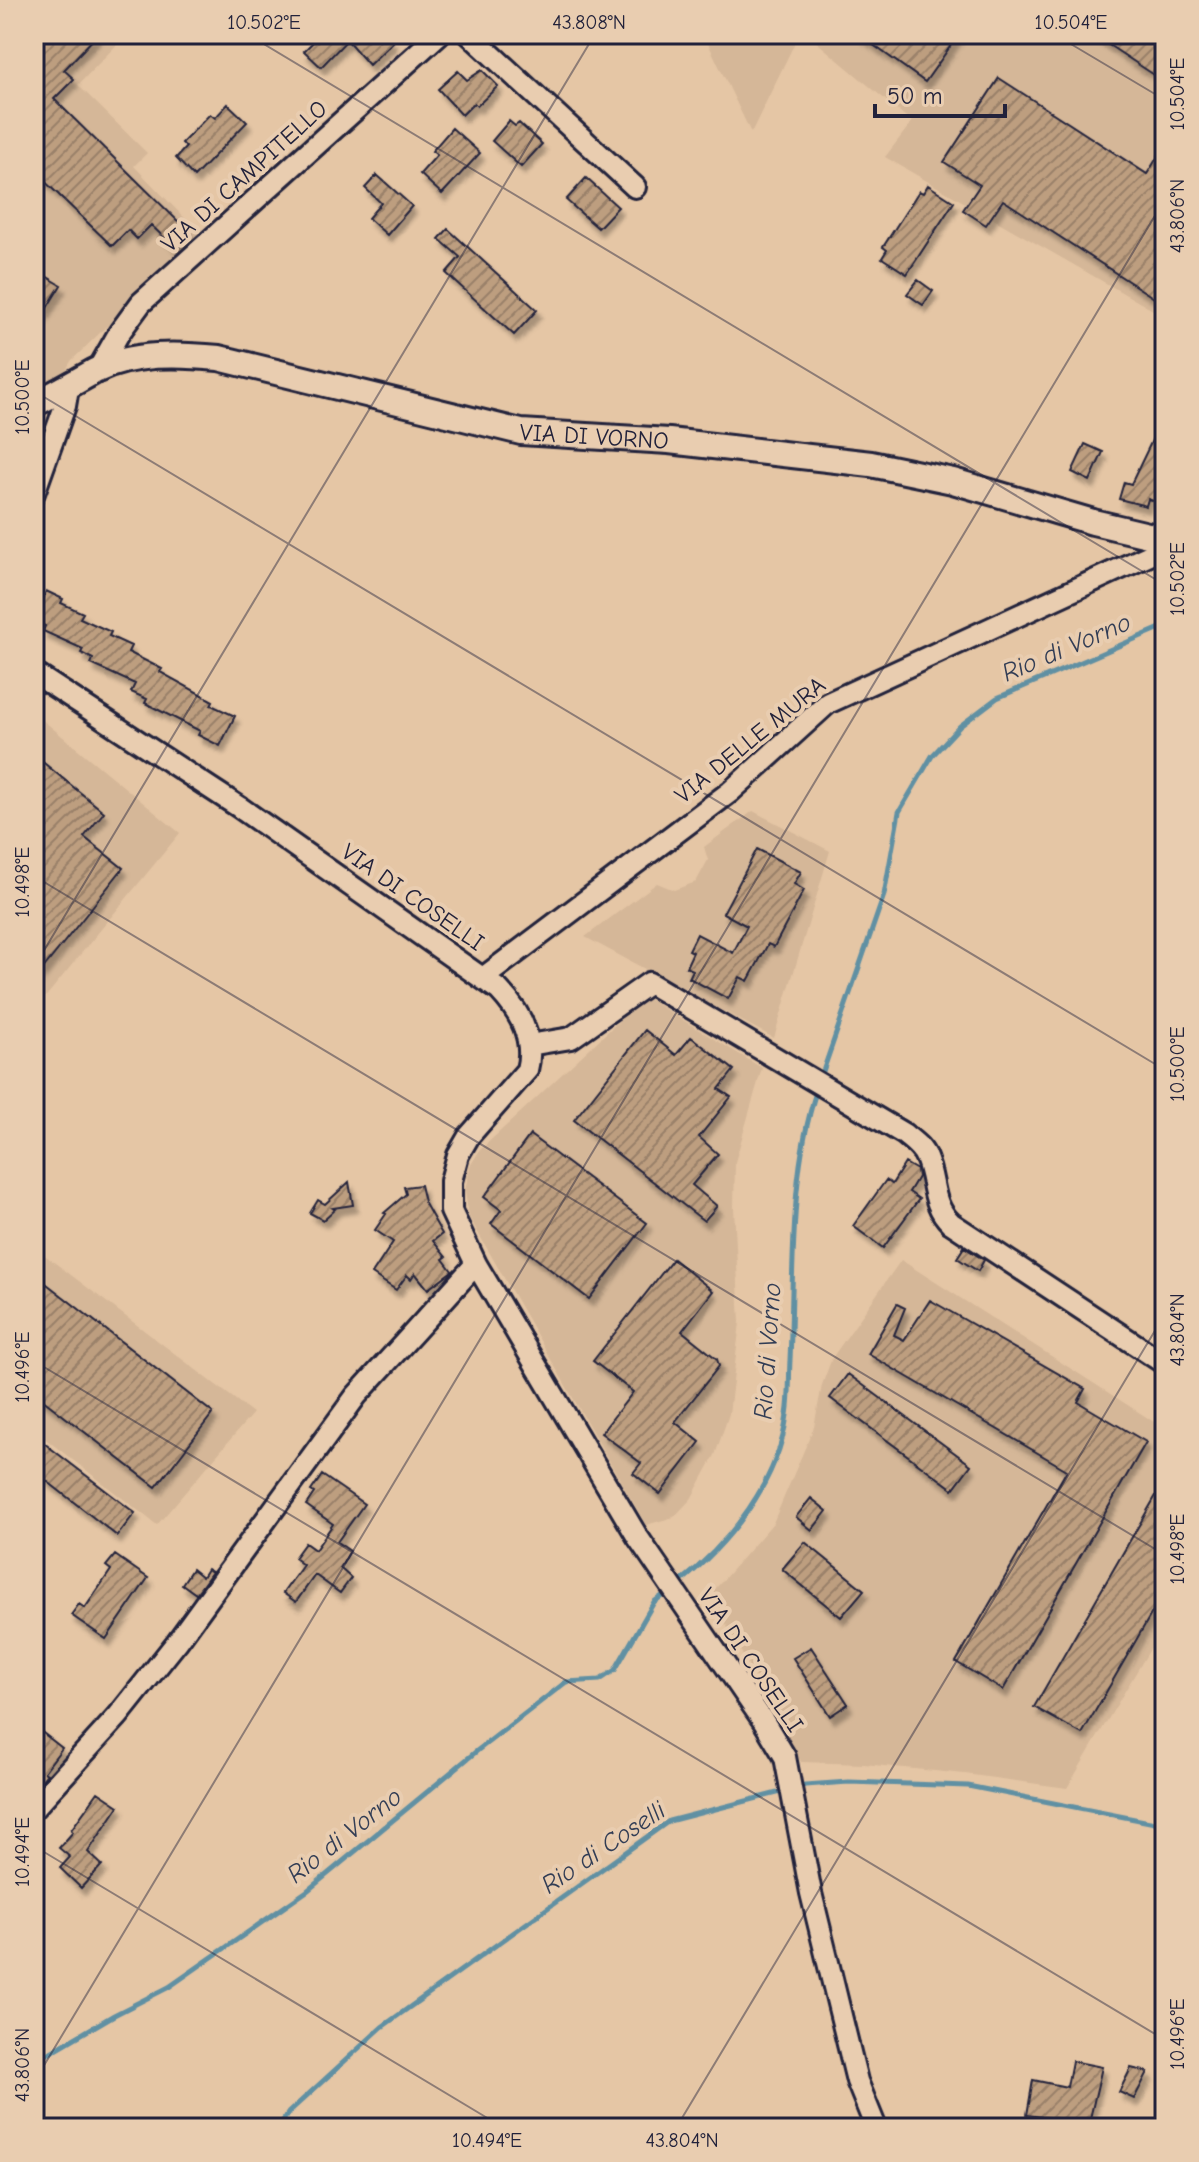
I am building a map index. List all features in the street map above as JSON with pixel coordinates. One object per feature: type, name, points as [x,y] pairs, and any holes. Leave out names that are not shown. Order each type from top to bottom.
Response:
[{"type":"street","name":"VIA DI CAMPITELLO","points":[[98,370],[141,303],[439,34]]},
{"type":"street","points":[[469,34],[635,187]]},
{"type":"street","name":"VIA DI VORNO","points":[[34,404],[98,370],[142,357],[177,354],[219,358],[521,432],[669,441],[871,464],[953,481],[1093,522],[1165,539]]},
{"type":"street","points":[[34,493],[65,406],[68,388]]},
{"type":"street","name":"VIA DELLE MURA","points":[[483,978],[730,792],[828,703],[1165,548]]},
{"type":"street","name":"VIA DI COSELLI","points":[[34,673],[239,807],[483,978],[516,1008],[531,1056],[527,1070],[469,1136],[453,1169],[449,1196],[451,1211],[476,1264],[659,1571],[785,1757],[811,1893],[857,2081],[876,2128]]},
{"type":"street","points":[[529,1045],[571,1038],[649,983],[919,1146],[926,1157],[940,1213],[951,1223],[1165,1364]]},
{"type":"street","points":[[34,1808],[67,1775],[177,1642],[356,1396],[476,1264]]},
{"type":"shaded area","points":[[34,34],[127,34],[78,85],[147,153],[134,166],[201,235],[71,361],[34,429]]},
{"type":"shaded area","points":[[702,34],[799,34],[751,133],[708,43]]},
{"type":"shaded area","points":[[807,34],[1165,34],[1165,317],[885,157],[912,122]]},
{"type":"shaded area","points":[[34,713],[180,833],[34,1011]]},
{"type":"shaded area","points":[[753,811],[830,851],[774,1038],[585,937],[657,883],[674,890],[696,882],[708,860],[704,847]]},
{"type":"shaded area","points":[[645,997],[762,1068],[735,1162],[734,1208],[740,1322],[729,1414],[715,1455],[691,1499],[674,1517],[646,1525],[469,1217],[465,1191],[470,1166],[480,1150]]},
{"type":"shaded area","points":[[34,1247],[253,1413],[157,1525],[34,1430]]},
{"type":"shaded area","points":[[901,1260],[1165,1429],[1165,1624],[1067,1788],[864,1764],[801,1762],[710,1595],[773,1523],[814,1427],[822,1385],[832,1358]]},
{"type":"building","points":[[34,34],[98,34],[64,70],[74,79],[54,99],[191,234],[176,249],[151,225],[137,239],[128,230],[112,246],[34,171]]},
{"type":"building","points":[[321,34],[385,34],[393,42],[369,65],[347,40],[321,67],[304,51]]},
{"type":"building","points":[[858,34],[959,34],[925,82]]},
{"type":"building","points":[[1092,34],[1165,34],[1165,82]]},
{"type":"building","points":[[482,70],[498,86],[477,106],[474,103],[462,115],[438,89],[458,71],[467,80]]},
{"type":"building","points":[[999,78],[1147,174],[1165,145],[1165,305],[1003,200],[986,225],[963,210],[980,185],[944,162]]},
{"type":"building","points":[[228,104],[247,122],[194,177],[176,158],[186,147],[182,143],[210,114],[215,118]]},
{"type":"building","points":[[509,121],[515,126],[519,123],[542,144],[521,167],[492,141]]},
{"type":"building","points":[[452,128],[480,153],[442,194],[420,174],[437,155],[432,151]]},
{"type":"building","points":[[377,175],[412,206],[387,235],[368,218],[381,203],[365,188]]},
{"type":"building","points":[[586,178],[618,207],[598,228],[566,200]]},
{"type":"building","points":[[928,185],[954,202],[907,274],[882,258],[887,250],[883,247],[919,191],[923,193]]},
{"type":"building","points":[[448,229],[537,310],[514,335],[446,273],[460,257],[439,239]]},
{"type":"building","points":[[34,269],[61,285],[34,329]]},
{"type":"building","points":[[918,280],[933,291],[923,305],[907,294]]},
{"type":"building","points":[[1155,434],[1165,439],[1165,505],[1148,499],[1146,506],[1119,499],[1124,482],[1131,484]]},
{"type":"building","points":[[1085,444],[1103,452],[1090,481],[1072,472]]},
{"type":"building","points":[[46,591],[63,599],[61,603],[83,613],[80,618],[111,632],[109,636],[131,646],[128,652],[213,701],[211,705],[235,716],[220,746],[198,735],[200,731],[145,703],[147,699],[131,692],[135,684],[91,664],[93,659],[81,653],[83,649],[43,631],[45,626],[34,621],[34,618]]},
{"type":"building","points":[[34,755],[104,812],[84,837],[123,868],[34,980]]},
{"type":"building","points":[[757,849],[801,872],[794,884],[804,890],[774,947],[768,944],[748,981],[740,977],[728,999],[689,978],[693,970],[686,967],[693,952],[689,950],[697,934],[733,953],[747,926],[723,913]]},
{"type":"building","points":[[645,1030],[676,1055],[691,1037],[734,1070],[719,1089],[731,1097],[699,1137],[718,1154],[692,1185],[717,1206],[704,1221],[574,1120]]},
{"type":"building","points":[[530,1135],[647,1223],[589,1299],[491,1224],[501,1210],[484,1197]]},
{"type":"building","points":[[905,1163],[917,1170],[918,1177],[909,1192],[919,1199],[883,1248],[853,1226],[886,1180],[892,1184]]},
{"type":"building","points":[[349,1182],[353,1205],[333,1208],[323,1220],[310,1213],[318,1200],[325,1204]]},
{"type":"building","points":[[420,1185],[424,1202],[442,1234],[433,1241],[446,1257],[443,1259],[452,1271],[428,1289],[415,1273],[411,1279],[407,1275],[396,1290],[372,1274],[393,1242],[375,1230],[384,1213],[406,1194],[404,1187]]},
{"type":"building","points":[[964,1247],[984,1260],[978,1271],[957,1258]]},
{"type":"building","points":[[673,1259],[713,1291],[682,1331],[717,1359],[719,1366],[675,1422],[700,1442],[660,1494],[633,1473],[641,1463],[601,1433],[633,1392],[593,1361]]},
{"type":"building","points":[[34,1274],[213,1413],[156,1487],[34,1393]]},
{"type":"building","points":[[930,1300],[1085,1389],[1078,1402],[1146,1442],[1003,1690],[956,1662],[1067,1470],[868,1354],[897,1304],[905,1308],[894,1335],[904,1340]]},
{"type":"building","points":[[848,1374],[971,1465],[953,1489],[830,1398]]},
{"type":"building","points":[[40,1440],[135,1513],[117,1536],[34,1471],[34,1448]]},
{"type":"building","points":[[322,1475],[364,1504],[337,1542],[350,1551],[340,1568],[351,1578],[340,1593],[315,1575],[296,1602],[283,1593],[303,1565],[294,1558],[305,1543],[315,1550],[333,1524],[306,1505]]},
{"type":"building","points":[[1165,1480],[1165,1590],[1082,1734],[1034,1707]]},
{"type":"building","points":[[811,1498],[827,1511],[812,1530],[796,1517]]},
{"type":"building","points":[[805,1542],[864,1590],[841,1617],[782,1569]]},
{"type":"building","points":[[115,1555],[148,1578],[106,1639],[71,1615],[79,1604],[85,1608],[111,1570],[106,1566]]},
{"type":"building","points":[[192,1569],[202,1577],[207,1569],[212,1572],[196,1594],[182,1584]]},
{"type":"building","points":[[811,1647],[848,1704],[830,1716],[793,1658]]},
{"type":"building","points":[[34,1726],[62,1748],[34,1789]]},
{"type":"building","points":[[98,1792],[119,1806],[88,1852],[102,1865],[81,1888],[60,1868],[70,1857],[59,1848]]},
{"type":"building","points":[[1072,2061],[1102,2067],[1089,2123],[1027,2115],[1033,2080],[1067,2087]]},
{"type":"building","points":[[1131,2068],[1148,2072],[1134,2099],[1119,2092]]},
{"type":"waterway","name":"Rio di Vorno","points":[[820,1080],[884,895],[899,812],[932,756],[960,726],[997,698],[1165,626]]},
{"type":"waterway","name":"Rio di Vorno","points":[[678,1584],[716,1550],[749,1509],[782,1440],[789,1401],[797,1188],[808,1121],[817,1089]]},
{"type":"waterway","name":"Rio di Vorno","points":[[34,2062],[169,1987],[307,1891],[566,1682],[600,1680],[615,1670],[654,1602],[670,1590]]},
{"type":"waterway","name":"Rio di Coselli","points":[[795,1788],[849,1782],[968,1786],[1165,1825]]},
{"type":"waterway","name":"Rio di Coselli","points":[[278,2128],[289,2112],[382,2027],[669,1821],[785,1791]]}]
